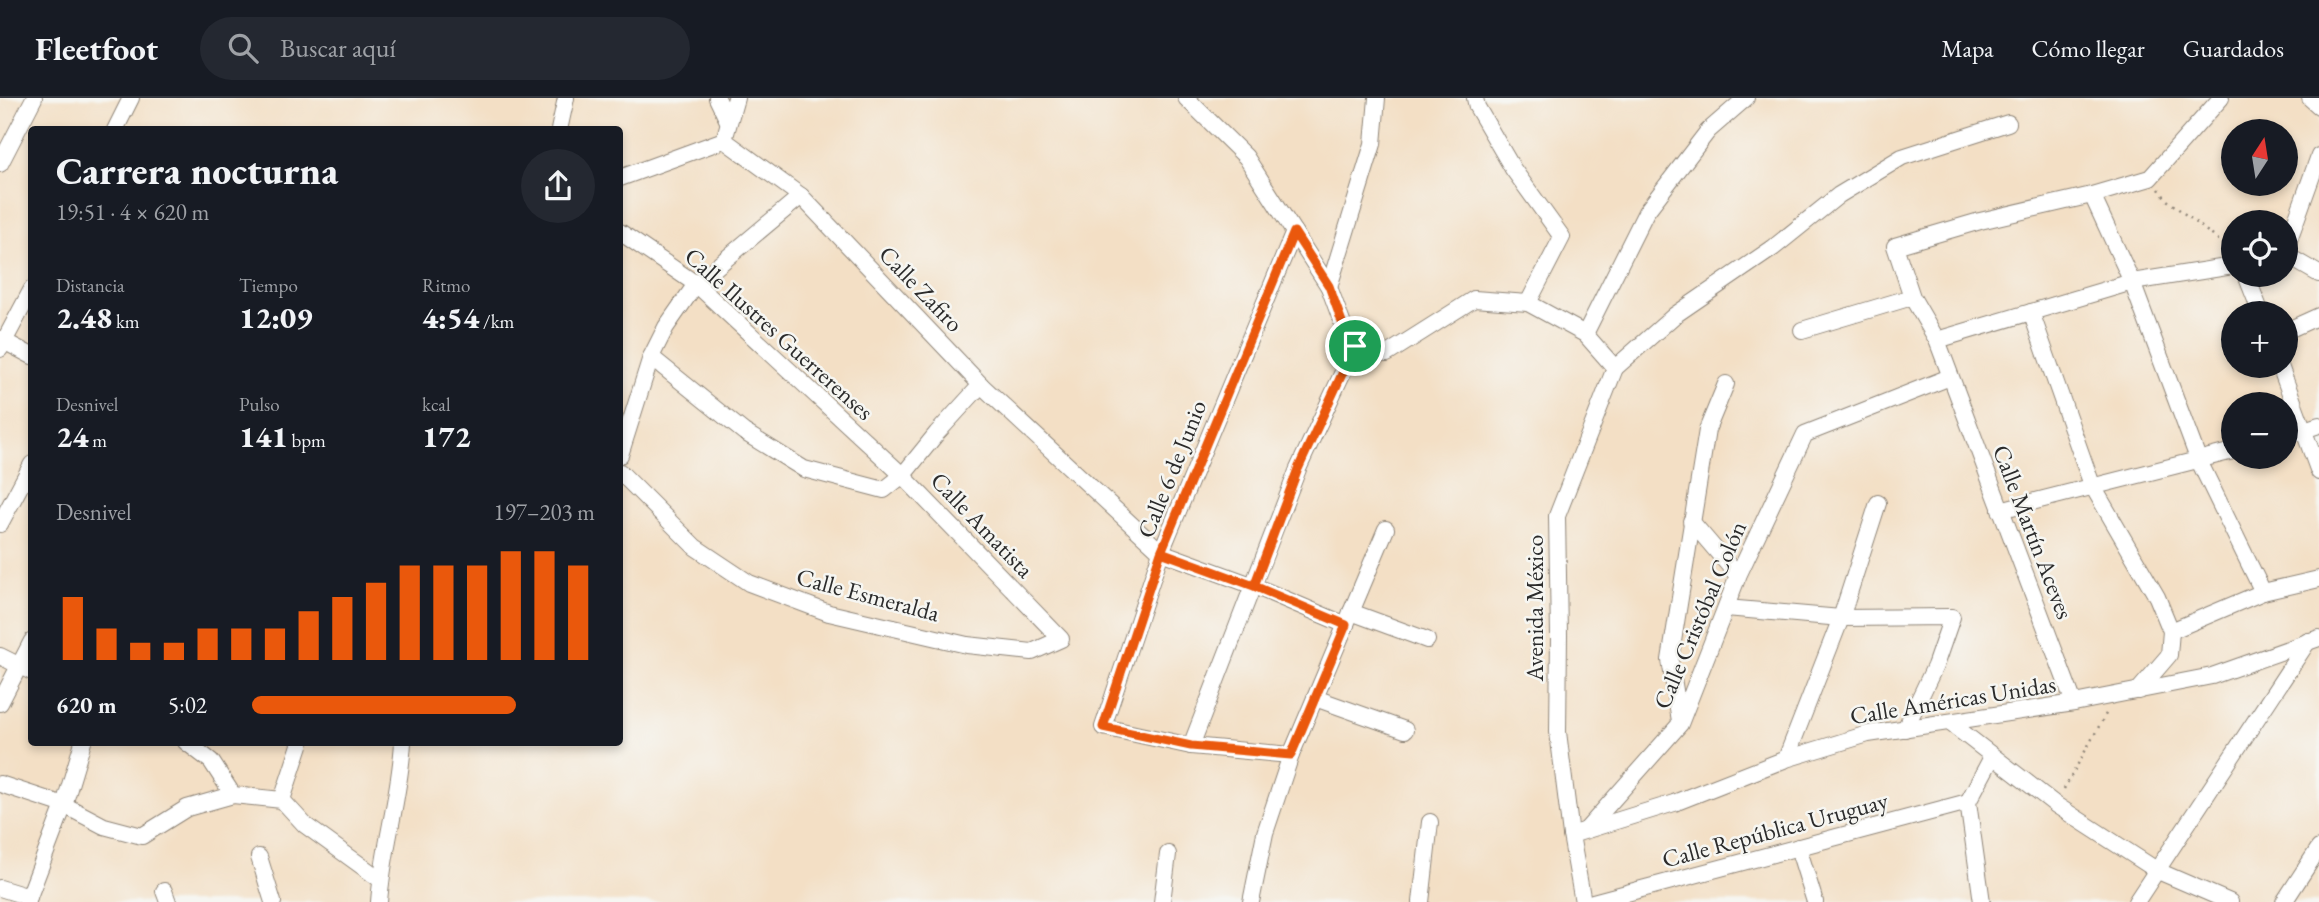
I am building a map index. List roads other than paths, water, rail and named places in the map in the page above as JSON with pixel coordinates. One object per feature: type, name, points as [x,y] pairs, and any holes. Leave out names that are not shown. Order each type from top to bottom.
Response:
[{"type":"street","points":[[0,164],[34,98]]},
{"type":"street","points":[[117,126],[131,98]]},
{"type":"street","points":[[560,126],[566,98]]},
{"type":"street","points":[[717,98],[728,121]]},
{"type":"street","points":[[623,177],[724,140],[736,98]]},
{"type":"street","points":[[1186,98],[1246,157],[1329,286],[1347,336],[1355,346],[1366,352],[1387,354],[1474,299],[1528,303],[1585,334],[1615,368],[1675,315],[1773,248],[1839,195],[1902,157],[2008,123]]},
{"type":"street","points":[[1329,286],[1373,144],[1377,98]]},
{"type":"street","points":[[1475,98],[1477,107],[1514,169],[1562,237],[1528,303]]},
{"type":"street","points":[[1585,334],[1646,212],[1708,131],[1746,98]]},
{"type":"street","points":[[2221,98],[2150,178],[2092,195],[2132,282],[2199,461],[2263,592]]},
{"type":"street","points":[[2311,98],[2319,106]]},
{"type":"street","name":"Calle Zafiro","points":[[724,140],[801,196],[981,385],[1161,552]]},
{"type":"street","points":[[2298,216],[2318,163]]},
{"type":"street","name":"Calle Martín Aceves","points":[[2074,703],[1937,340],[1912,297],[1895,246],[1980,220],[2092,195]]},
{"type":"street","points":[[623,446],[651,357],[666,327],[696,284],[801,196]]},
{"type":"street","name":"Calle 6 de Junio","points":[[1191,746],[1103,727],[1161,552],[1294,232]]},
{"type":"street","name":"Calle Ilustres Guerrerenses","points":[[623,234],[696,284],[903,475]]},
{"type":"street","points":[[2298,262],[2319,274]]},
{"type":"street","points":[[1937,340],[2132,282],[2221,269]]},
{"type":"street","points":[[28,296],[1,344],[28,354]]},
{"type":"street","points":[[1802,330],[1912,297]]},
{"type":"street","points":[[2031,312],[2092,485],[2157,597],[2172,631],[2169,655],[2138,691]]},
{"type":"street","points":[[2298,326],[2319,316]]},
{"type":"street","points":[[1291,755],[1191,746],[1298,469],[1355,346]]},
{"type":"street","name":"Calle Amatista","points":[[651,357],[744,432],[804,469],[884,490],[903,475],[1061,639]]},
{"type":"street","name":"Avenida México","points":[[1583,902],[1578,833],[1558,732],[1557,516],[1615,368]]},
{"type":"street","name":"Calle Cristóbal Colón","points":[[1578,833],[1680,724],[1738,576],[1805,434],[1950,377]]},
{"type":"street","points":[[2284,378],[2319,472]]},
{"type":"street","points":[[1680,724],[1670,660],[1707,430],[1726,384]]},
{"type":"street","points":[[903,475],[981,385]]},
{"type":"street","points":[[2298,432],[2319,425]]},
{"type":"street","points":[[2000,510],[2221,455]]},
{"type":"street","points":[[0,524],[28,472]]},
{"type":"street","name":"Calle Esmeralda","points":[[623,475],[695,547],[749,583],[828,613],[967,645],[1032,652],[1061,639]]},
{"type":"street","points":[[1786,759],[1840,618],[1878,503]]},
{"type":"street","points":[[1691,521],[1738,576]]},
{"type":"street","points":[[1251,902],[1265,833],[1291,755],[1386,529]]},
{"type":"street","points":[[1161,552],[1348,619],[1427,640]]},
{"type":"street","points":[[2172,631],[2263,592],[2319,579]]},
{"type":"street","points":[[1726,608],[1840,618],[1952,617],[1935,666],[1905,729]]},
{"type":"street","points":[[2136,902],[2313,640]]},
{"type":"street","name":"Calle Américas Unidas","points":[[1578,833],[1674,803],[1786,759],[1867,734],[2074,703],[2212,676],[2313,640]]},
{"type":"street","points":[[0,656],[25,669],[0,702]]},
{"type":"street","points":[[1315,698],[1405,730]]},
{"type":"street","points":[[1949,722],[2056,805],[2158,871],[2230,902]]},
{"type":"street","points":[[0,888],[28,899],[64,805],[82,746]]},
{"type":"street","points":[[191,746],[211,761],[233,795]]},
{"type":"street","points":[[282,800],[300,746]]},
{"type":"street","points":[[379,902],[403,746]]},
{"type":"street","points":[[1982,902],[1968,802],[1992,757]]},
{"type":"street","points":[[0,784],[64,805],[104,826],[142,836],[187,808],[233,795],[282,800],[305,825],[381,880]]},
{"type":"street","name":"Calle República Uruguay","points":[[1593,902],[1968,802]]},
{"type":"street","points":[[1421,902],[1430,822]]},
{"type":"street","points":[[1798,847],[1815,902]]},
{"type":"street","points":[[2284,902],[2319,848]]},
{"type":"street","points":[[1168,854],[1168,901]]},
{"type":"street","points":[[258,857],[273,902]]}]
